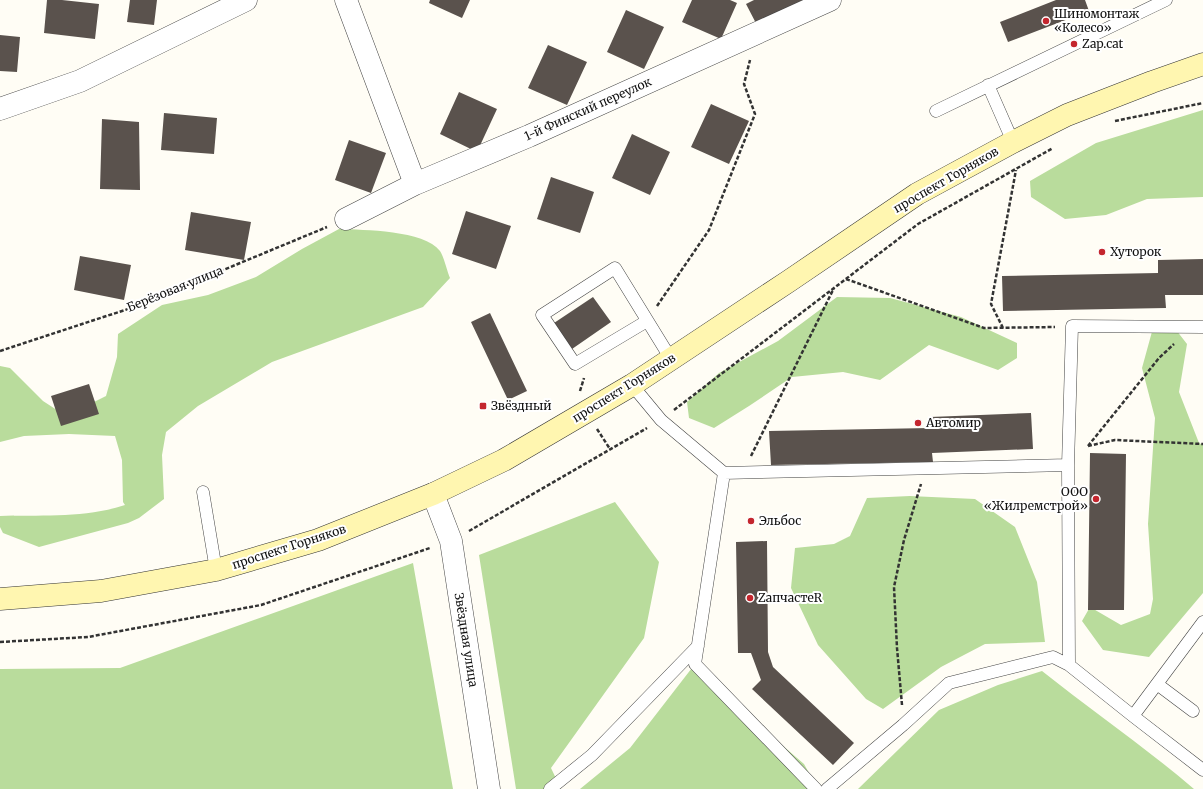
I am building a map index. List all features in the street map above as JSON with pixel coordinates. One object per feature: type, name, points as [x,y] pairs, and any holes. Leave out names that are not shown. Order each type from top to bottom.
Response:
[{"type":"main road","name":"проспект Горняков","points":[[0,599],[101,591],[216,570],[318,540],[433,494],[504,460],[632,385],[917,194],[1066,115],[1203,64]]},
{"type":"street","points":[[0,109],[80,81],[246,0]]},
{"type":"street","points":[[346,0],[414,184]]},
{"type":"street","name":"1-й Финский переулок","points":[[346,219],[414,184],[529,136],[830,0]]},
{"type":"street","name":"Звёздная улица","points":[[433,494],[451,541],[489,789]]},
{"type":"lane","points":[[936,111],[1163,1]]},
{"type":"lane","points":[[988,86],[1013,142]]},
{"type":"lane","points":[[647,321],[575,364],[542,315],[615,268],[671,359]]},
{"type":"lane","points":[[1069,665],[1068,460],[1072,326],[1197,327]]},
{"type":"lane","points":[[632,385],[661,420],[724,473],[926,468],[1068,460]]},
{"type":"lane","points":[[724,473],[695,664],[816,789]]},
{"type":"lane","points":[[203,492],[216,570]]},
{"type":"lane","points":[[1133,716],[1203,622]]},
{"type":"lane","points":[[550,789],[592,755],[698,646]]},
{"type":"lane","points":[[827,789],[903,725],[949,683],[1053,657],[1069,665],[1203,770]]},
{"type":"lane","points":[[1157,684],[1193,711]]},
{"type":"path","points":[[647,321],[709,230],[755,114],[744,84],[755,34]]},
{"type":"path","points":[[1003,328],[991,304],[1016,169]]},
{"type":"path","name":"Берёзовая улица","points":[[0,351],[134,307],[346,219]]},
{"type":"path","points":[[846,279],[984,328],[1072,326]]},
{"type":"path","points":[[742,472],[834,288]]},
{"type":"path","points":[[1068,460],[1088,446],[1159,358],[1197,327]]},
{"type":"path","points":[[1088,446],[1115,440],[1203,444]]},
{"type":"path","points":[[903,725],[894,587],[904,540],[926,468]]},
{"type":"green space","points":[[1203,110],[1203,197],[1147,199],[1106,215],[1065,219],[1031,197],[1030,181],[1096,143]]},
{"type":"green space","points":[[339,229],[393,232],[421,239],[432,244],[440,251],[450,278],[423,307],[272,362],[198,406],[166,432],[162,455],[164,499],[139,518],[128,523],[39,547],[3,533],[0,527],[0,516],[79,514],[125,505],[123,502],[122,460],[115,436],[69,434],[24,436],[0,442],[0,366],[10,368],[43,401],[63,414],[90,404],[106,396],[117,357],[118,334],[162,305],[208,295],[256,277],[302,249]]},
{"type":"green space","points":[[837,297],[890,298],[961,317],[1017,343],[1017,358],[998,370],[929,345],[880,380],[843,372],[792,377],[714,428],[689,418],[687,402],[719,373],[778,341]]},
{"type":"green space","points":[[1173,326],[1187,344],[1179,392],[1199,443],[1203,445],[1203,593],[1149,657],[1103,650],[1082,621],[1090,607],[1121,625],[1150,614],[1153,599],[1148,524],[1155,418],[1142,368],[1153,328]]},
{"type":"green space","points":[[910,496],[975,499],[1015,527],[1037,582],[1045,642],[985,644],[941,667],[883,709],[866,699],[818,645],[791,588],[795,548],[834,544],[850,536],[867,498]]},
{"type":"green space","points":[[615,502],[659,562],[644,638],[551,768],[561,789],[516,789],[479,555]]},
{"type":"green space","points":[[413,563],[453,789],[0,789],[0,669],[120,668]]},
{"type":"green space","points":[[695,664],[745,713],[804,764],[818,789],[580,789],[630,748]]},
{"type":"green space","points":[[1042,671],[1157,758],[1194,789],[858,789],[939,710],[998,685]]},
{"type":"building","points":[[47,0],[99,4],[95,39],[44,33]]},
{"type":"building","points":[[130,0],[157,0],[154,25],[127,22]]},
{"type":"building","points":[[430,0],[470,0],[462,18],[429,3]]},
{"type":"building","points":[[692,0],[730,0],[737,3],[721,39],[682,22]]},
{"type":"building","points":[[754,0],[821,0],[759,29],[746,4]]},
{"type":"building","points":[[1056,0],[1085,0],[1089,11],[1008,42],[1000,22]]},
{"type":"building","points":[[626,10],[664,27],[644,69],[607,52]]},
{"type":"building","points":[[0,35],[20,37],[17,72],[0,71]]},
{"type":"building","points":[[548,45],[587,62],[567,105],[528,88]]},
{"type":"building","points":[[459,92],[497,109],[477,152],[440,134]]},
{"type":"building","points":[[711,104],[749,121],[729,164],[691,147]]},
{"type":"building","points":[[164,113],[217,118],[214,154],[161,150]]},
{"type":"building","points":[[102,119],[139,122],[140,190],[100,189]]},
{"type":"building","points":[[632,134],[670,152],[650,195],[612,178]]},
{"type":"building","points":[[349,140],[386,153],[371,193],[335,180]]},
{"type":"building","points":[[551,177],[594,192],[580,233],[537,219]]},
{"type":"building","points":[[466,211],[511,226],[496,269],[452,254]]},
{"type":"building","points":[[191,212],[251,222],[244,260],[185,250]]},
{"type":"building","points":[[80,256],[131,265],[124,300],[74,290]]},
{"type":"building","points":[[1203,259],[1203,295],[1165,295],[1166,308],[1003,311],[1002,276],[1158,273],[1158,260]]},
{"type":"building","points":[[593,297],[611,322],[572,349],[554,323]]},
{"type":"building","points":[[490,313],[527,391],[508,400],[471,322]]},
{"type":"building","points":[[89,384],[99,414],[61,426],[51,396]]},
{"type":"building","points":[[1031,413],[1033,449],[932,453],[933,462],[771,465],[769,431],[930,428],[930,417]]},
{"type":"building","points":[[1090,453],[1126,454],[1124,610],[1088,610]]},
{"type":"building","points":[[767,541],[768,652],[773,667],[854,743],[833,765],[752,689],[761,680],[751,653],[738,653],[736,542]]},
{"type":"place","name":"Шиномонтаж «Колесо»","points":[[1046,21]]},
{"type":"place","name":"Zap.cat","points":[[1074,44]]},
{"type":"place","name":"Хуторок","points":[[1102,252]]},
{"type":"place","name":"Звёздный","points":[[483,406]]},
{"type":"place","name":"Автомир","points":[[918,423]]},
{"type":"place","name":"ООО «Жилремстрой»","points":[[1096,499]]},
{"type":"place","name":"Эльбос","points":[[751,521]]},
{"type":"place","name":"ZапчастеR","points":[[750,598]]}]
